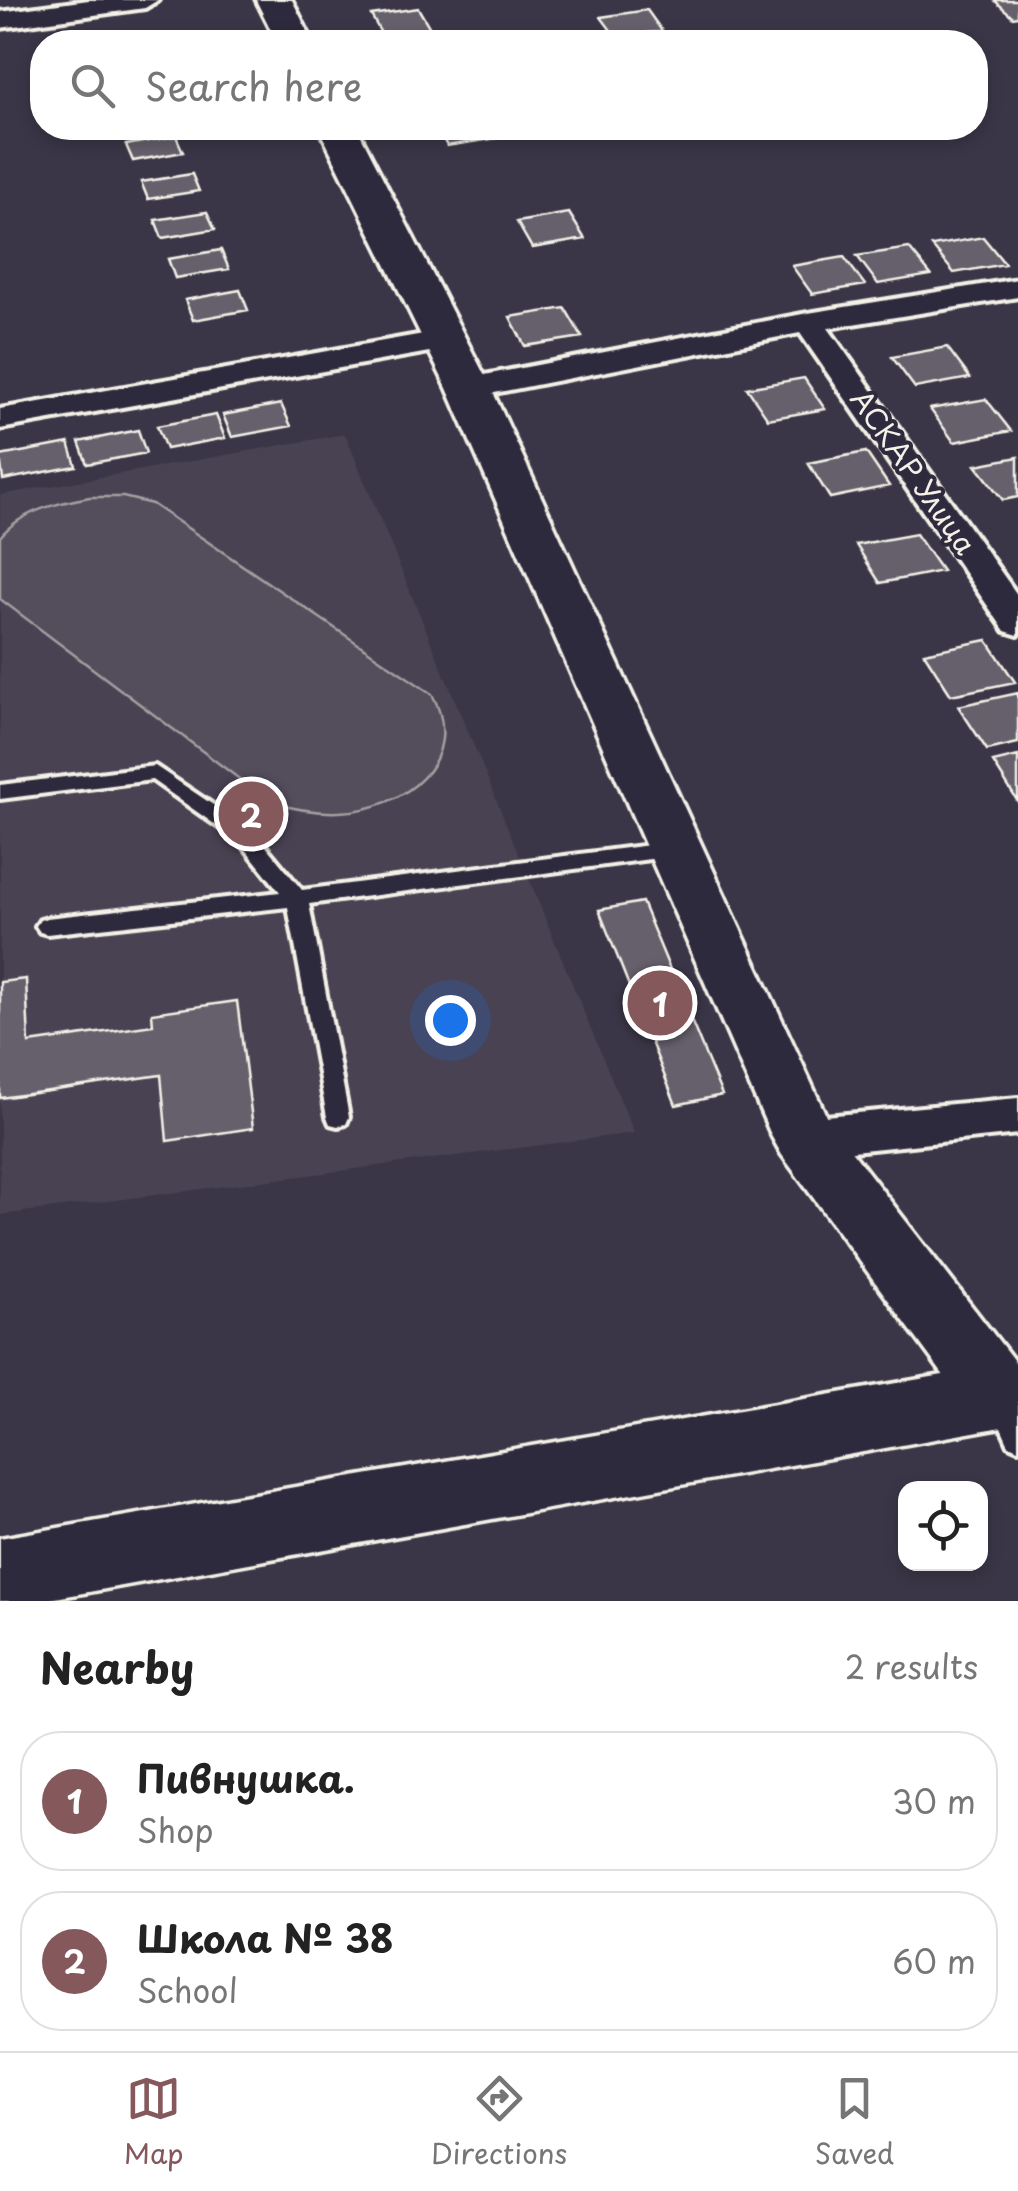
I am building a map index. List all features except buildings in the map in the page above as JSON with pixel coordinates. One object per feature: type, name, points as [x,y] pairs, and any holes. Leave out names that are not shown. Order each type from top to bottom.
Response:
[{"type":"main road","points":[[274,0],[289,30]]},
{"type":"main road","points":[[0,1573],[1012,1408],[804,1137],[469,388],[344,140]]},
{"type":"street","points":[[0,20],[145,0]]},
{"type":"street","points":[[469,388],[808,322],[1018,288]]},
{"type":"street","name":"АСКАР Улица","points":[[808,322],[1018,622]]},
{"type":"street","points":[[0,419],[446,340]]},
{"type":"street","points":[[804,1137],[1018,1116]]},
{"type":"lane","points":[[0,792],[155,773],[248,838],[297,898],[338,1117]]},
{"type":"lane","points":[[47,926],[297,898],[675,848]]},
{"type":"shaded area","points":[[345,434],[634,1133],[0,1215],[0,495]]},
{"type":"shaded area","points":[[90,497],[123,497],[152,504],[432,694],[441,718],[442,740],[436,760],[423,777],[386,802],[363,809],[321,812],[270,802],[0,599],[0,537],[30,514]]},
{"type":"place","name":"Школа № 38","points":[[251,814]]},
{"type":"place","name":"Пивнушка.","points":[[660,1003]]}]
